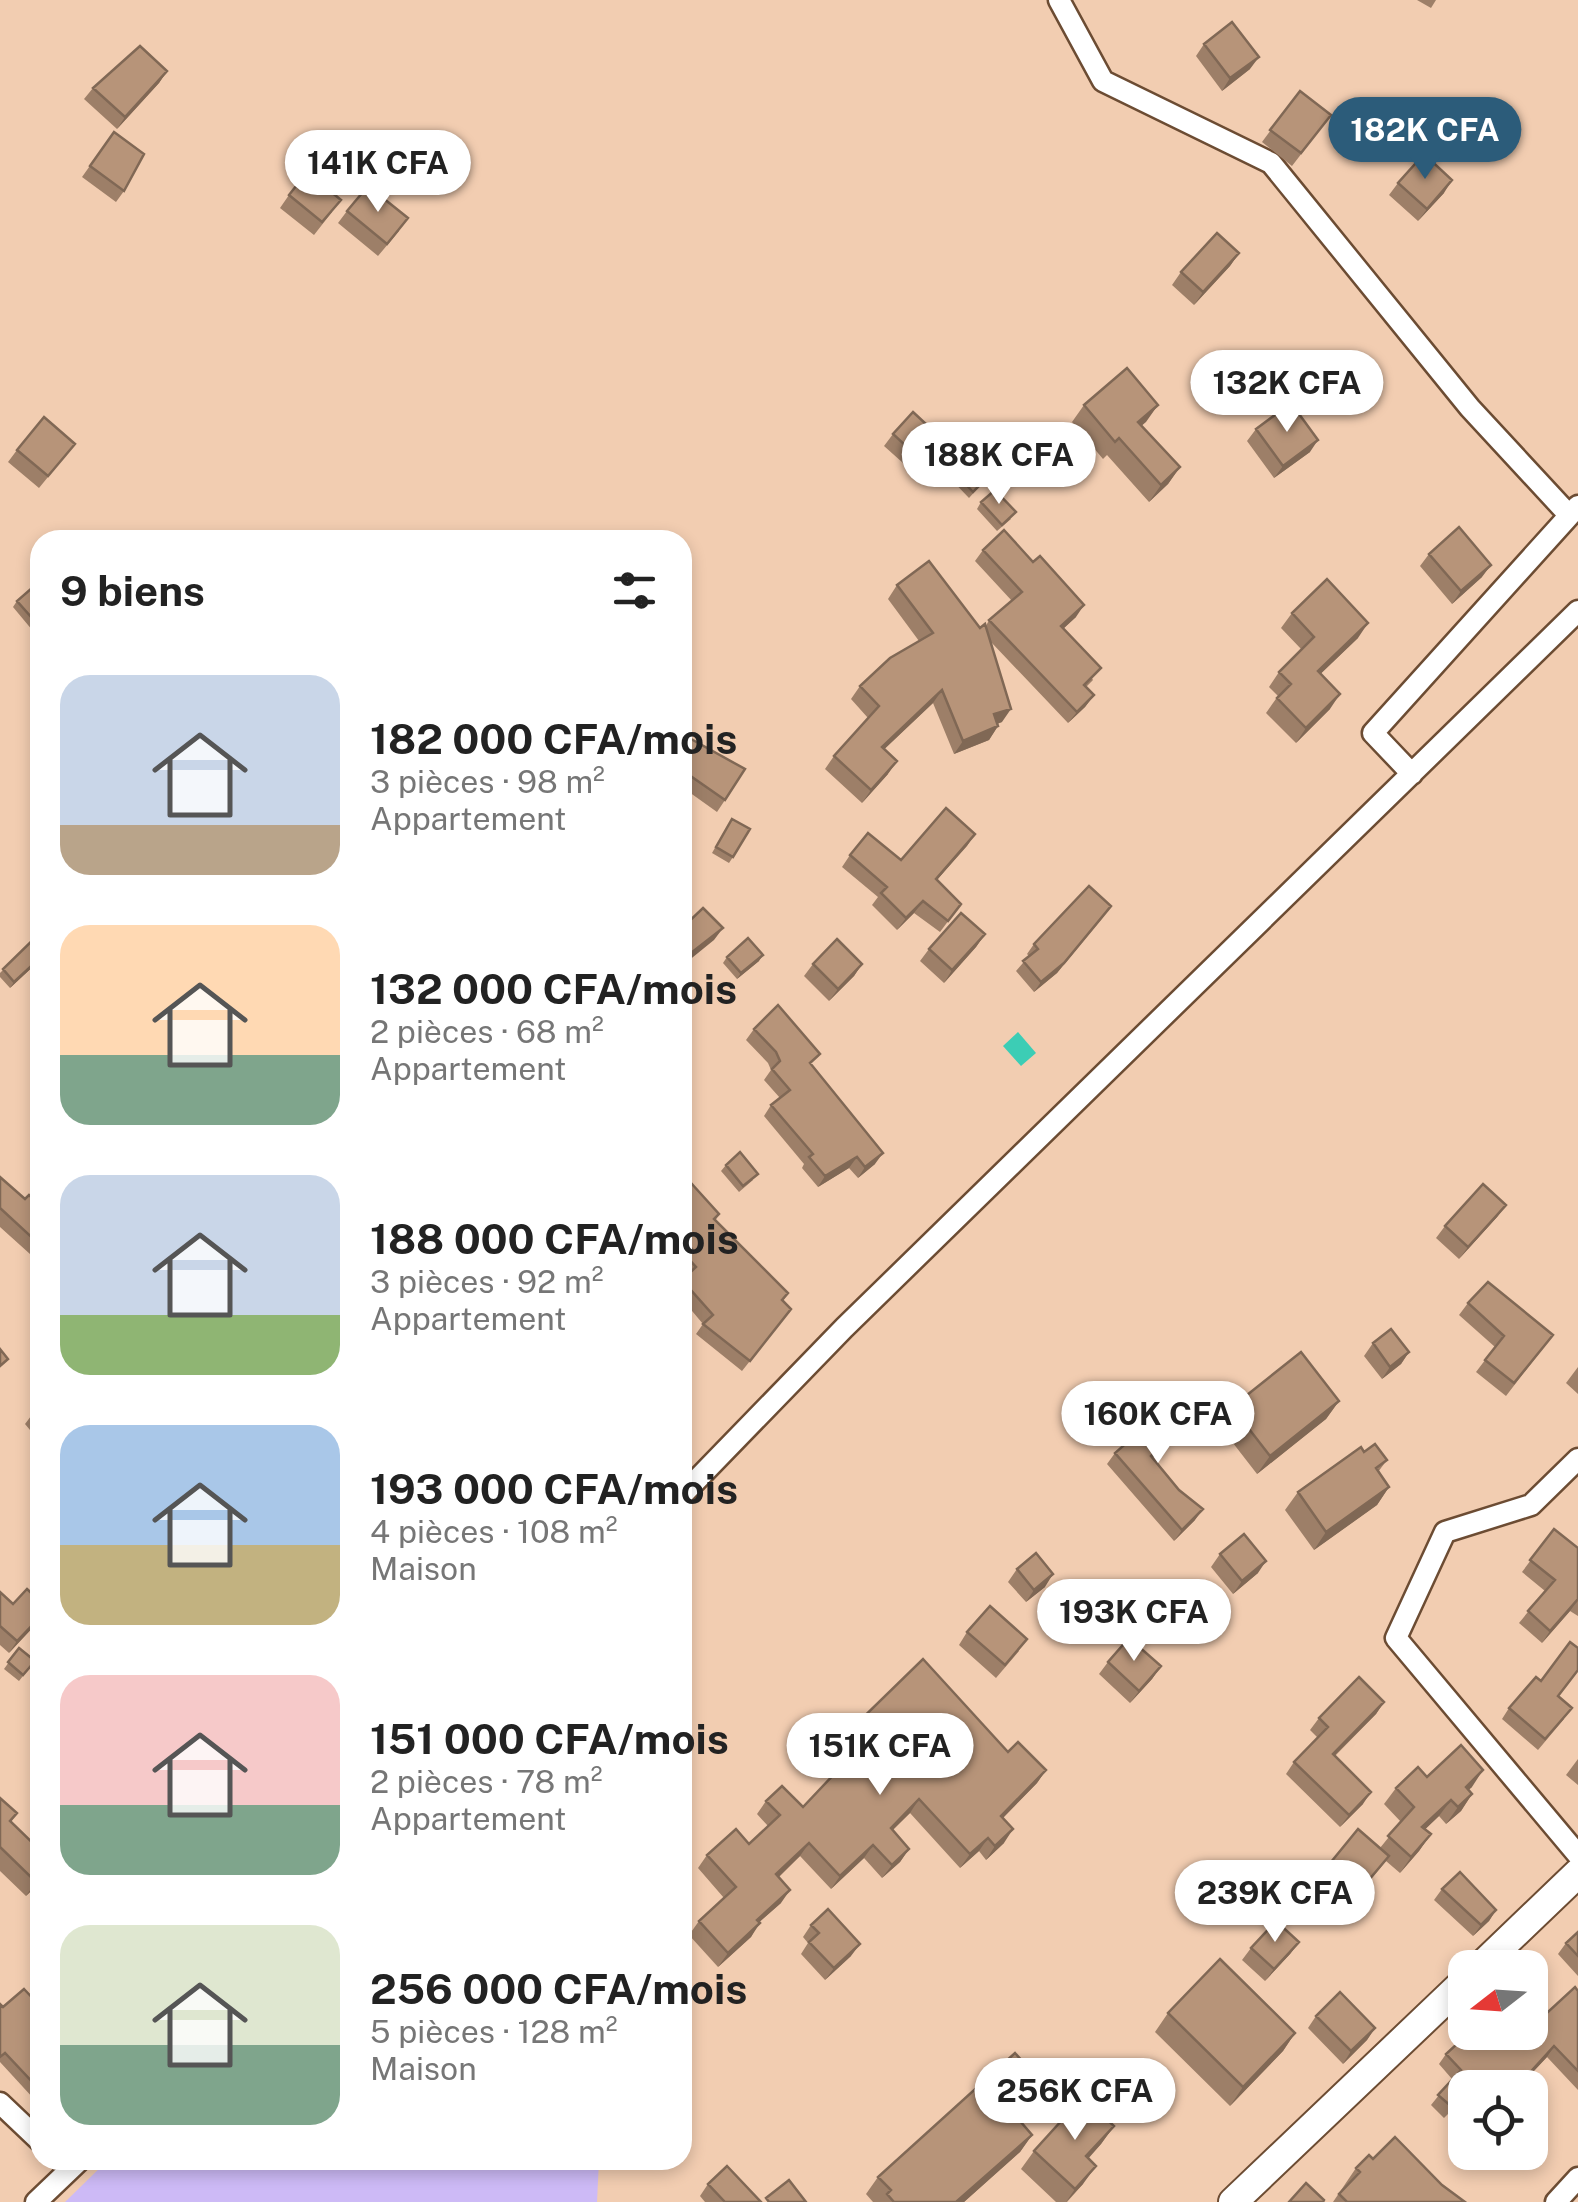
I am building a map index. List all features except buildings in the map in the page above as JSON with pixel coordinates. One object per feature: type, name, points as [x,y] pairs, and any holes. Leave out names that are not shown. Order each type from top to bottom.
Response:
[{"type":"street","points":[[1060,0],[1103,81],[1271,162],[1470,408],[1574,511],[1373,732],[1412,774]]},
{"type":"street","points":[[692,1485],[844,1328],[1578,612]]},
{"type":"street","points":[[1578,1459],[1532,1504],[1445,1532],[1396,1638],[1578,1856]]},
{"type":"street","points":[[1498,1950],[1578,1873]]},
{"type":"street","points":[[1233,2202],[1448,1996]]},
{"type":"street","points":[[0,2102],[30,2131]]},
{"type":"street","points":[[36,2202],[64,2170]]},
{"type":"street","points":[[1556,2202],[1578,2178]]},
{"type":"shaded area","points":[[98,2170],[599,2170],[597,2202],[65,2202]]},
{"type":"water","points":[[1018,1032],[1036,1053],[1021,1066],[1003,1046]]}]
